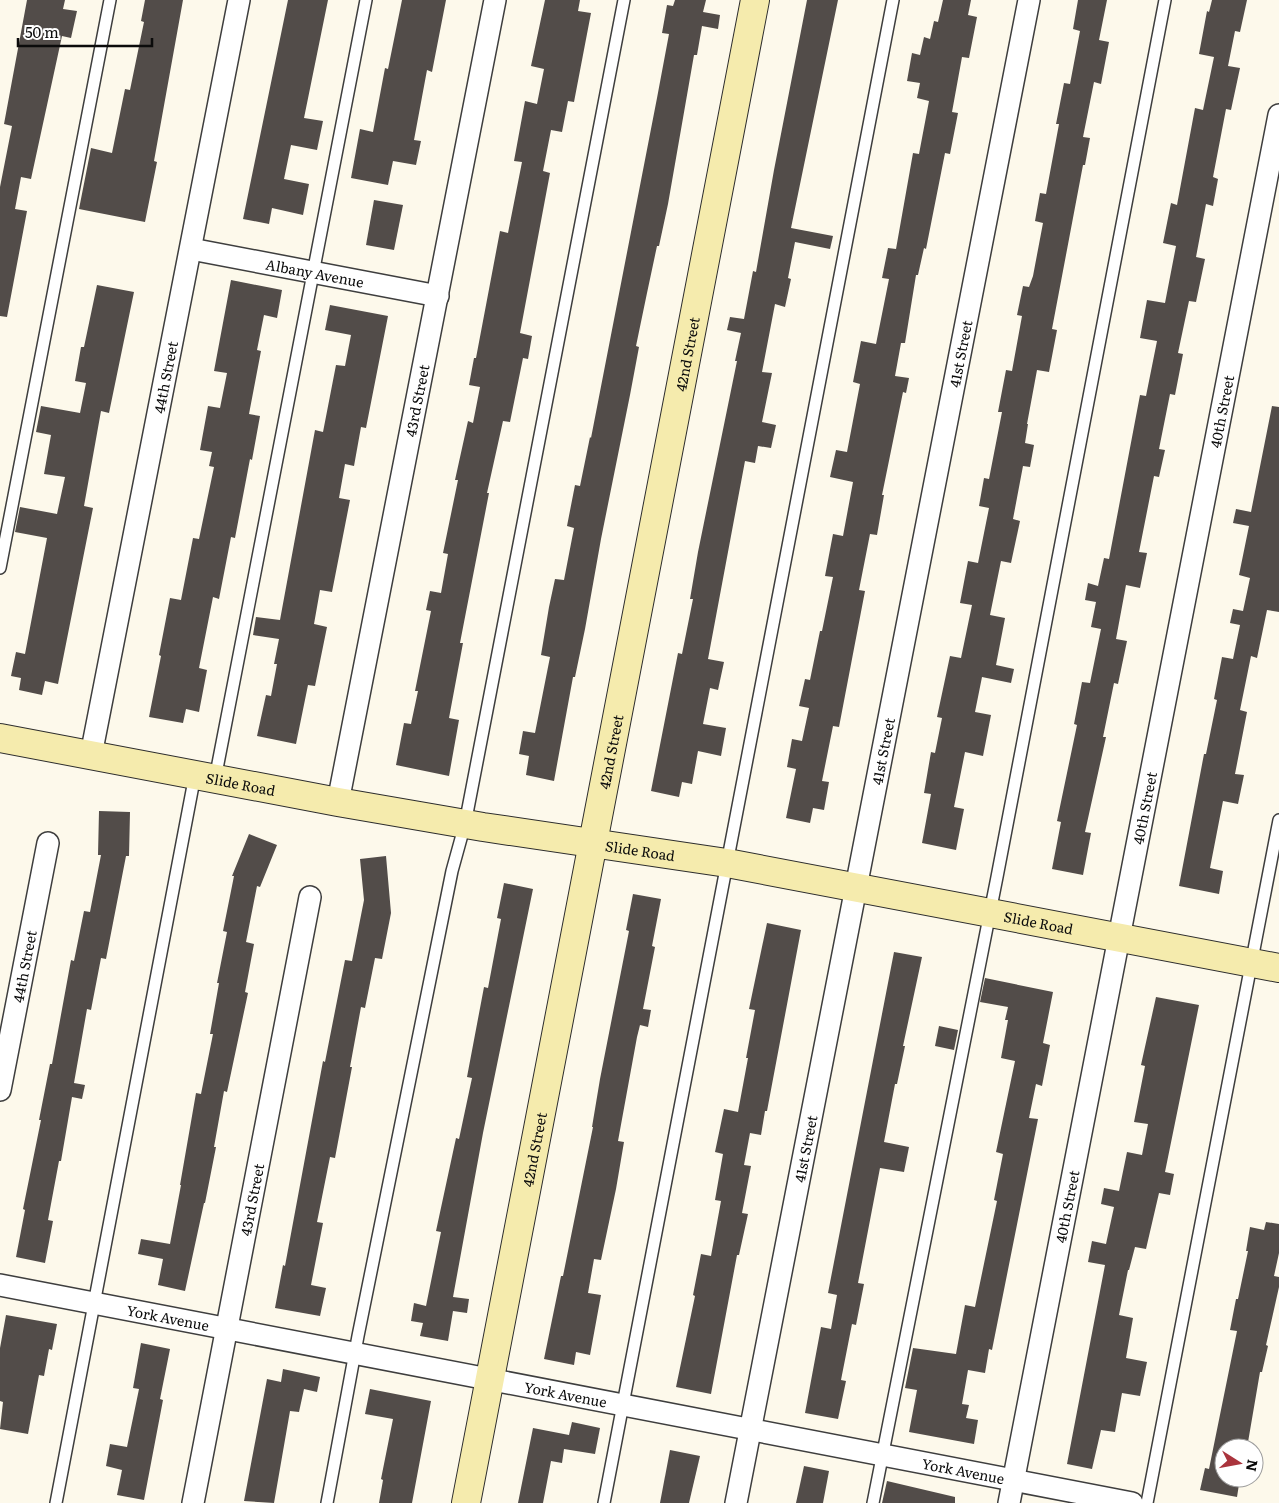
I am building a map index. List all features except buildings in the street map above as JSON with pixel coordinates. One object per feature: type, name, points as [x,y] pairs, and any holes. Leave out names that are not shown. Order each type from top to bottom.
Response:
[{"type":"street","name":"44th Street","points":[[91,755],[239,0]]},
{"type":"street","name":"43rd Street","points":[[338,802],[496,0]]},
{"type":"street","name":"42nd Street","points":[[466,1503],[755,0]]},
{"type":"street","name":"41st Street","points":[[736,1503],[1029,0]]},
{"type":"street","name":"40th Street","points":[[1010,1503],[1279,115]]},
{"type":"street","name":"Albany Avenue","points":[[191,249],[438,296]]},
{"type":"street","name":"Slide Road","points":[[0,738],[465,824],[727,863],[1279,968]]},
{"type":"street","name":"44th Street","points":[[0,1090],[48,844]]},
{"type":"street","name":"43rd Street","points":[[193,1503],[310,897]]},
{"type":"street","name":"York Avenue","points":[[0,1285],[1132,1503]]},
{"type":"lane","points":[[0,568],[110,0]]},
{"type":"lane","points":[[56,1503],[94,1303],[313,273],[366,0]]},
{"type":"lane","points":[[327,1503],[355,1353],[452,871],[465,824],[624,0]]},
{"type":"lane","points":[[604,1503],[893,0]]},
{"type":"lane","points":[[873,1503],[990,913],[1165,0]]},
{"type":"lane","points":[[1147,1503],[1279,820]]}]
